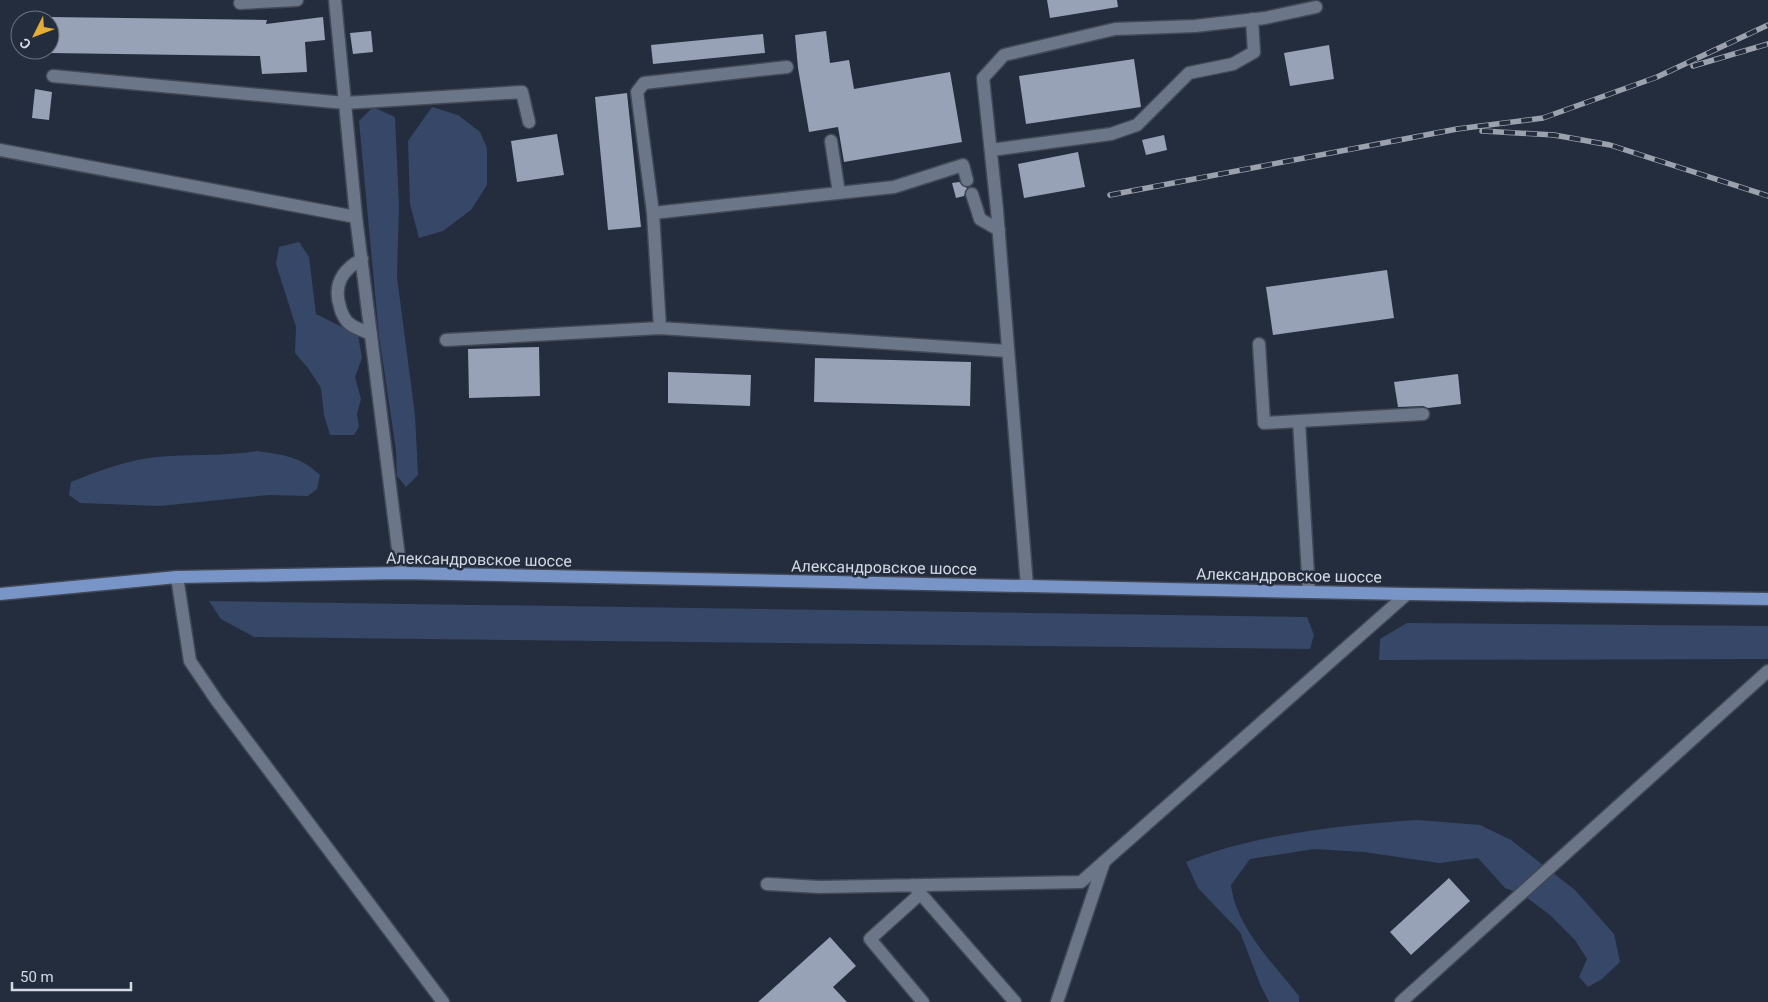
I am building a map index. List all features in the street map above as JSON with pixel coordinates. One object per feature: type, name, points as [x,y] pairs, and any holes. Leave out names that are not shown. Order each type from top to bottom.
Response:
[{"type":"main road","name":"Александровское шоссе","points":[[0,594],[177,578],[401,573],[1407,594],[1768,599]]},
{"type":"lane","points":[[240,3],[297,0]]},
{"type":"lane","points":[[335,0],[356,216],[401,573]]},
{"type":"lane","points":[[1027,586],[999,230],[983,78],[1004,55],[1115,29],[1195,26],[1252,19],[1316,7]]},
{"type":"lane","points":[[991,150],[1112,134],[1137,125],[1189,73],[1233,64],[1254,52],[1252,19]]},
{"type":"lane","points":[[660,328],[654,213],[637,92],[644,83],[787,67]]},
{"type":"lane","points":[[53,76],[345,103],[522,92],[529,122]]},
{"type":"lane","points":[[831,141],[839,193]]},
{"type":"lane","points":[[0,150],[356,216]]},
{"type":"lane","points":[[654,213],[894,187],[963,165],[967,180]]},
{"type":"lane","points":[[972,194],[980,219],[999,230]]},
{"type":"lane","points":[[362,260],[348,267],[338,282],[337,298],[341,311],[349,323],[371,334]]},
{"type":"lane","points":[[446,340],[660,328],[1008,351]]},
{"type":"lane","points":[[1258,344],[1264,422],[1423,414]]},
{"type":"lane","points":[[1299,421],[1309,592]]},
{"type":"lane","points":[[177,578],[190,661],[217,702],[443,1002]]},
{"type":"lane","points":[[767,884],[916,890],[1081,882],[1407,594]]},
{"type":"lane","points":[[1401,1002],[1768,671]]},
{"type":"lane","points":[[1057,1002],[1104,862]]},
{"type":"lane","points":[[916,890],[870,939],[923,1002]]},
{"type":"lane","points":[[916,890],[1015,1002]]},
{"type":"shaded area","points":[[373,107],[395,117],[399,206],[397,277],[415,415],[418,475],[406,487],[397,476],[396,450],[379,336],[359,121]]},
{"type":"shaded area","points":[[432,107],[458,115],[480,132],[487,148],[487,185],[471,210],[443,231],[419,238],[410,204],[408,141]]},
{"type":"shaded area","points":[[299,242],[309,257],[316,314],[358,335],[362,358],[355,377],[361,399],[357,414],[359,427],[354,435],[330,435],[324,415],[321,388],[295,353],[296,327],[276,264],[279,247]]},
{"type":"shaded area","points":[[257,451],[291,457],[313,469],[320,475],[317,489],[308,496],[269,495],[160,506],[80,503],[69,495],[71,482],[129,462],[149,458]]},
{"type":"shaded area","points":[[209,601],[1307,617],[1314,635],[1310,649],[254,637],[221,619]]},
{"type":"shaded area","points":[[1407,623],[1768,626],[1768,659],[1379,660],[1380,639]]},
{"type":"shaded area","points":[[1417,820],[1480,825],[1511,840],[1575,890],[1614,934],[1620,962],[1602,979],[1588,987],[1579,977],[1587,959],[1575,940],[1550,915],[1522,894],[1505,888],[1478,858],[1439,863],[1364,852],[1314,849],[1250,859],[1231,885],[1234,900],[1248,930],[1299,996],[1299,1002],[1269,1002],[1240,932],[1198,888],[1186,862],[1240,844],[1299,832]]},
{"type":"building","points":[[1047,0],[1117,0],[1118,7],[1050,18]]},
{"type":"building","points":[[60,17],[267,20],[266,24],[323,17],[325,40],[305,42],[307,72],[262,74],[260,56],[60,53]]},
{"type":"building","points":[[371,31],[373,52],[353,54],[350,33]]},
{"type":"building","points":[[826,31],[830,63],[849,60],[854,89],[950,72],[962,142],[844,162],[838,127],[809,132],[798,68],[795,35]]},
{"type":"building","points":[[763,34],[765,53],[653,64],[651,45]]},
{"type":"building","points":[[1329,45],[1334,79],[1290,86],[1284,53]]},
{"type":"building","points":[[1134,59],[1141,107],[1026,124],[1019,76]]},
{"type":"building","points":[[35,89],[52,92],[49,120],[32,118]]},
{"type":"building","points":[[627,93],[641,227],[608,230],[595,97]]},
{"type":"building","points":[[557,134],[564,175],[517,182],[511,141]]},
{"type":"building","points":[[1164,135],[1167,150],[1146,155],[1142,140]]},
{"type":"building","points":[[1078,152],[1085,187],[1024,198],[1018,164]]},
{"type":"building","points":[[959,182],[967,188],[964,196],[956,198],[952,183]]},
{"type":"building","points":[[1387,270],[1394,318],[1273,335],[1266,287]]},
{"type":"building","points":[[539,347],[540,396],[469,398],[468,349]]},
{"type":"building","points":[[815,358],[971,362],[970,406],[814,402]]},
{"type":"building","points":[[668,372],[751,375],[750,406],[668,403]]},
{"type":"building","points":[[1458,374],[1461,404],[1428,408],[1423,406],[1398,407],[1394,382]]},
{"type":"building","points":[[1449,878],[1470,901],[1411,955],[1390,932]]},
{"type":"building","points":[[830,937],[856,966],[833,987],[847,1002],[758,1002]]},
{"type":"railway","points":[[1110,195],[1457,129],[1543,118],[1657,77],[1768,25]]},
{"type":"railway","points":[[1693,66],[1768,44]]},
{"type":"railway","points":[[1482,131],[1554,135],[1610,145],[1768,196]]}]
